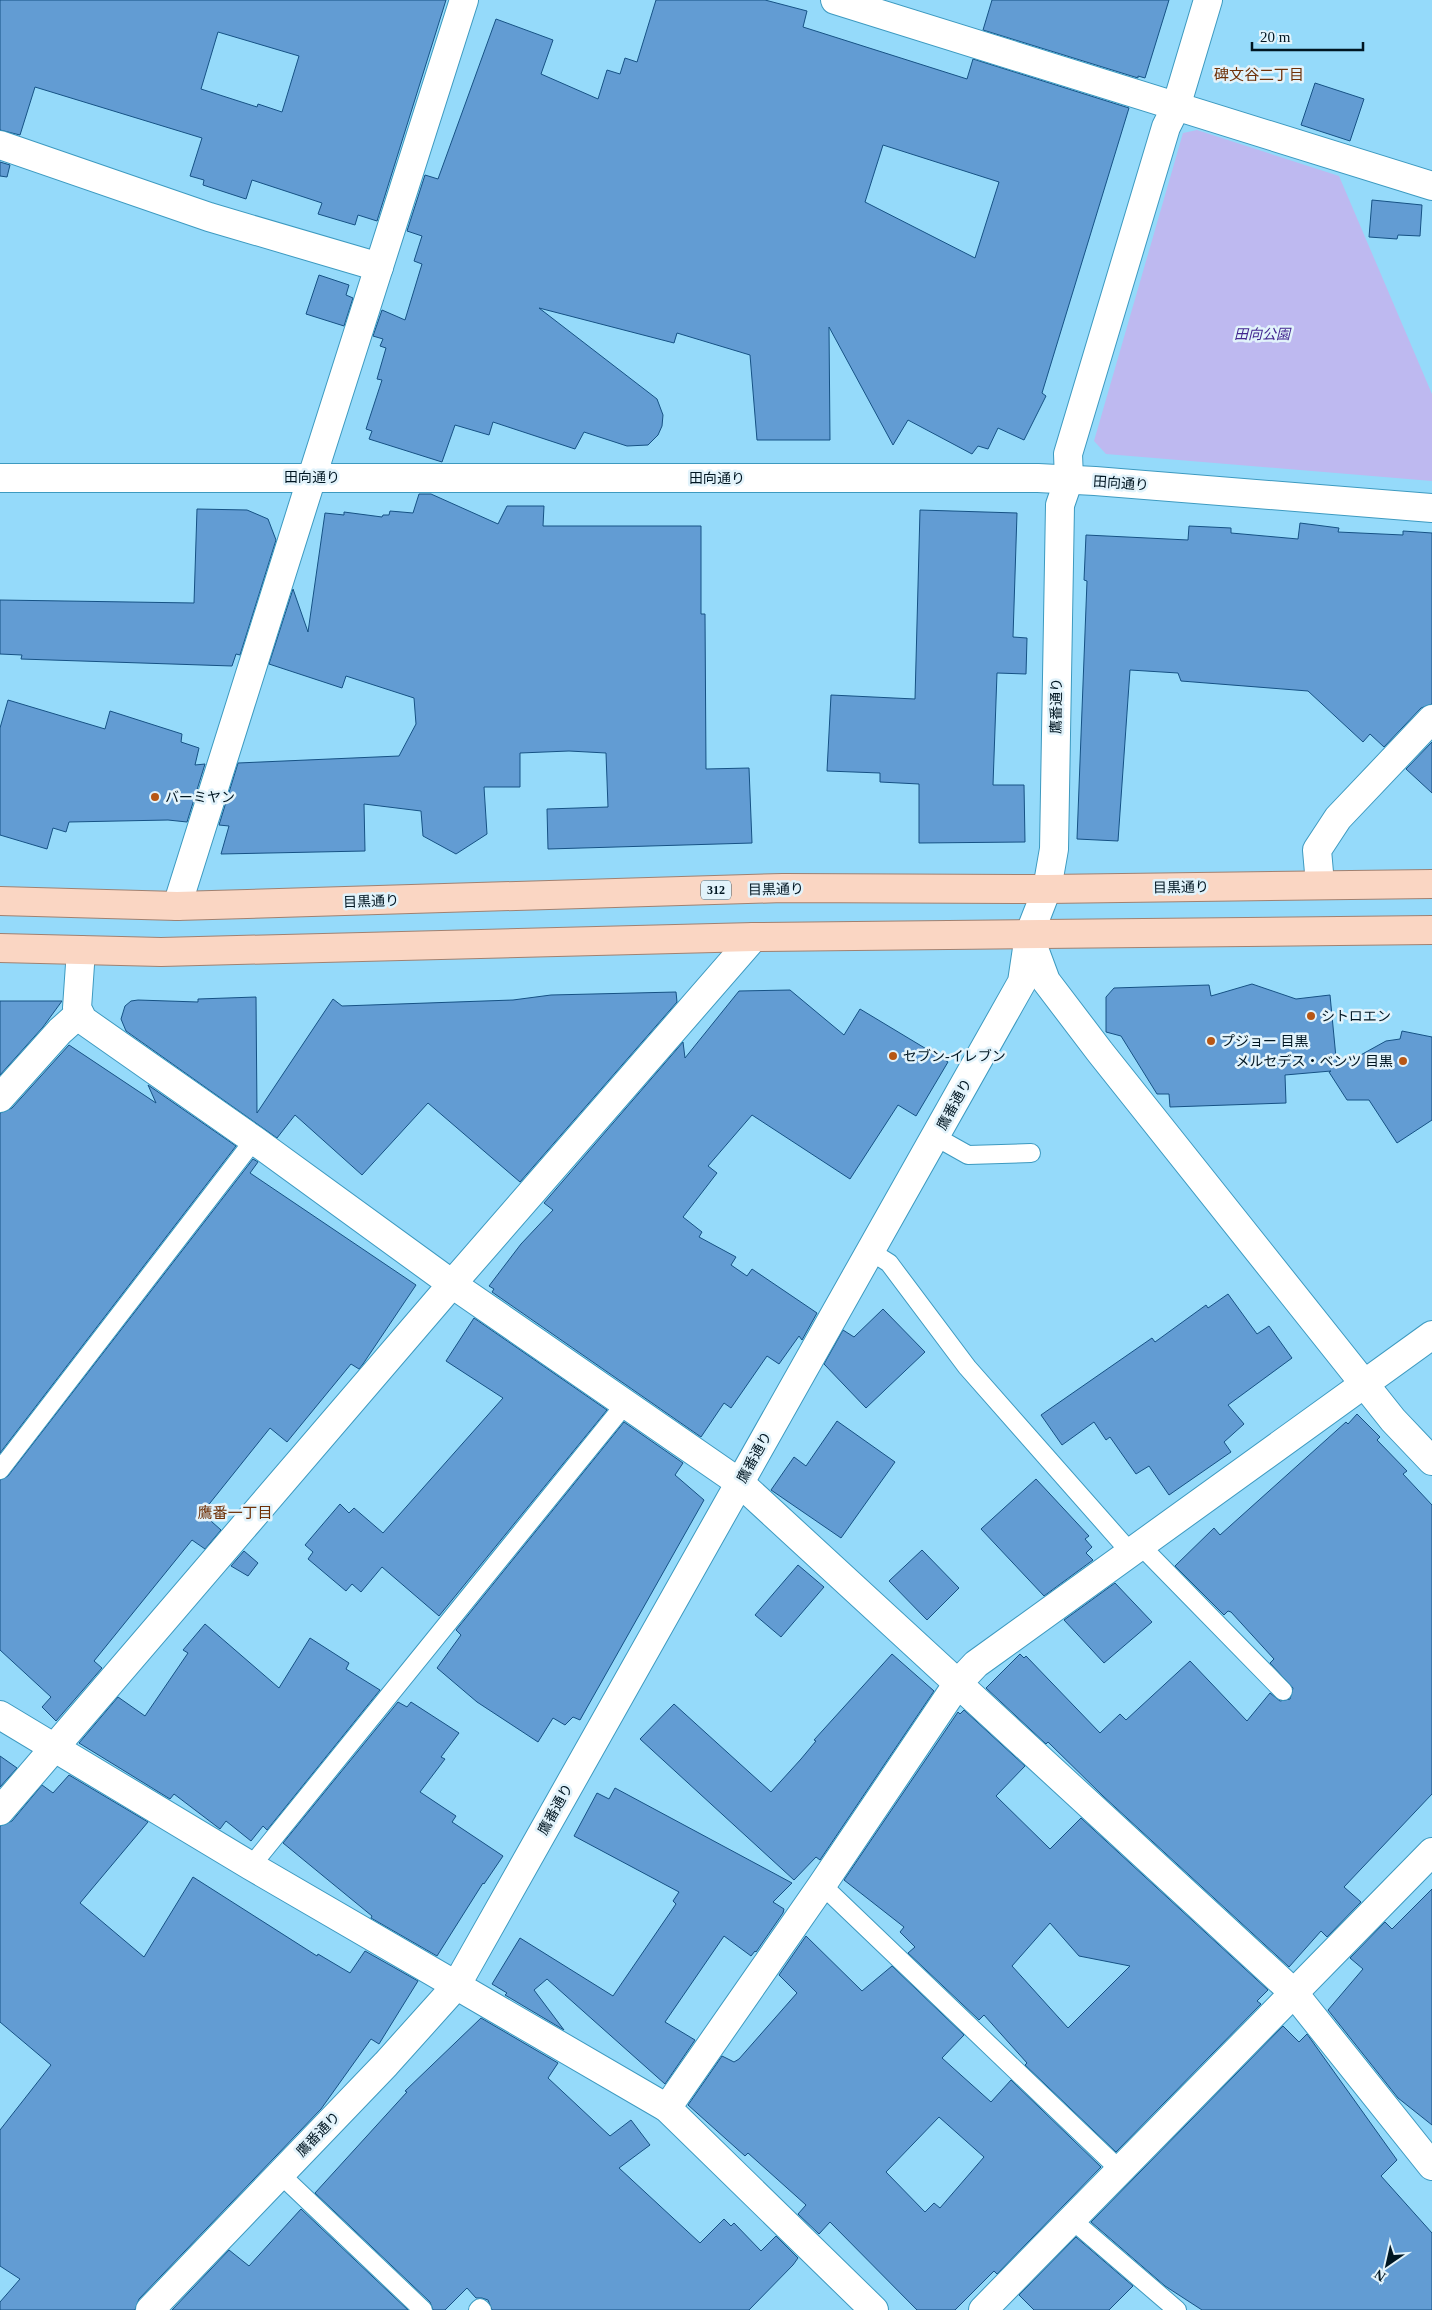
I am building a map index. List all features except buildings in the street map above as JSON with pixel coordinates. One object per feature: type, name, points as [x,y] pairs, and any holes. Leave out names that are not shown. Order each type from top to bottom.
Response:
[{"type":"main road","name":"目黒通り","points":[[0,901],[177,906],[783,888],[1047,889],[1432,884]]},
{"type":"main road","points":[[0,948],[161,952],[754,936],[1432,930]]},
{"type":"street","points":[[177,906],[464,0]]},
{"type":"street","points":[[834,0],[1432,186]]},
{"type":"street","name":"鷹番通り","points":[[150,2310],[386,2064],[456,1986],[1022,982],[1029,935],[1047,889],[1054,849],[1060,505],[1068,479],[1068,454],[1166,127],[1176,107],[1208,0]]},
{"type":"street","points":[[0,145],[209,216],[379,267]]},
{"type":"street","name":"田向通り","points":[[0,478],[1068,479],[1432,508]]},
{"type":"street","points":[[1320,884],[1317,850],[1338,818],[1432,719]]},
{"type":"street","points":[[1029,935],[1046,981],[1100,1052],[1393,1420],[1432,1461]]},
{"type":"street","points":[[0,1811],[452,1284],[754,936]]},
{"type":"street","points":[[81,950],[78,985],[79,1014],[83,1020],[254,1140],[452,1284],[740,1482],[1293,1992],[1432,2166]]},
{"type":"street","points":[[0,1098],[60,1031],[79,1014]]},
{"type":"street","points":[[666,2108],[822,1885],[958,1683],[976,1664],[1432,1335]]},
{"type":"street","points":[[0,1716],[251,1866],[666,2108],[874,2310]]},
{"type":"street","points":[[983,2310],[1432,1852]]},
{"type":"lane","points":[[936,1136],[968,1155],[1031,1152]]},
{"type":"lane","points":[[0,1470],[254,1140]]},
{"type":"lane","points":[[870,1251],[889,1264],[967,1367],[1136,1550],[1283,1690]]},
{"type":"lane","points":[[251,1866],[626,1403]]},
{"type":"lane","points":[[822,1885],[1120,2170]]},
{"type":"lane","points":[[280,2174],[423,2310]]},
{"type":"lane","points":[[1071,2219],[1177,2310]]},
{"type":"lane","points":[[478,2310],[480,2308],[482,2310]]},
{"type":"green space","name":"田向公園","points":[[1197,130],[1339,176],[1432,394],[1432,481],[1106,454],[1094,441],[1183,133]]},
{"type":"place","name":"バーミヤン","points":[[155,797]]},
{"type":"place","name":"シトロエン","points":[[1311,1016]]},
{"type":"place","name":"プジョー 目黒","points":[[1211,1041]]},
{"type":"place","name":"セブン-イレブン","points":[[893,1056]]},
{"type":"place","name":"メルセデス・ベンツ 目黒","points":[[1403,1061]]},
{"type":"district","name":"碑文谷二丁目","points":[[1259,75]]},
{"type":"district","name":"鷹番一丁目","points":[[235,1513]]}]
